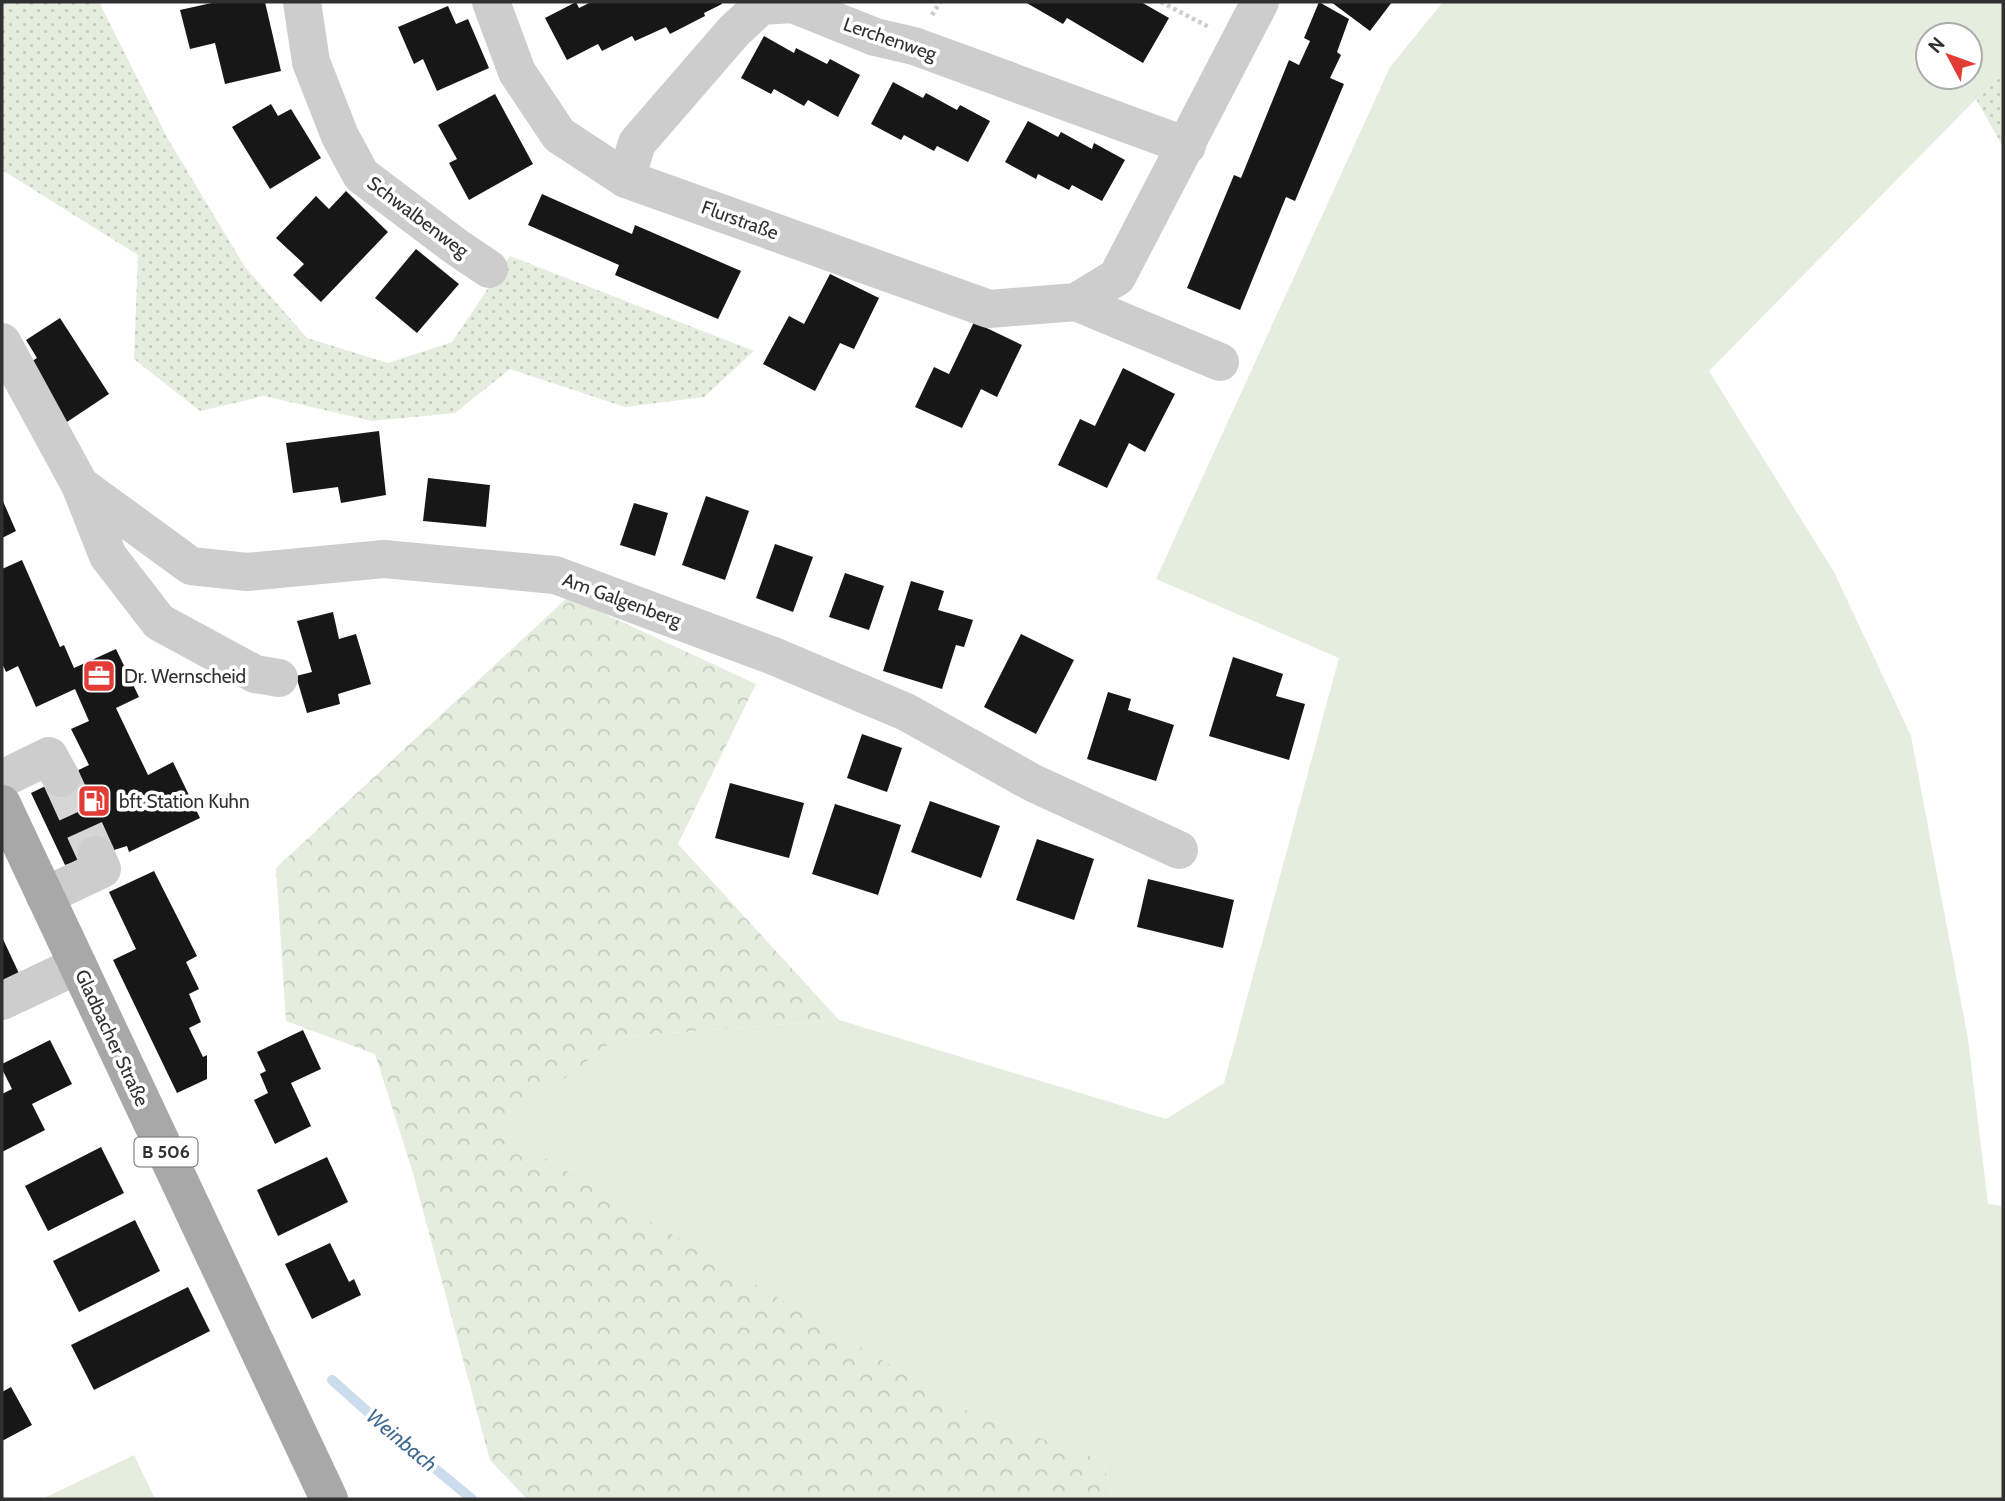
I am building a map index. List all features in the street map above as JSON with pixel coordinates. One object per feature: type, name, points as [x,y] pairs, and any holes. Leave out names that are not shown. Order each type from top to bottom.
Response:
[{"type":"main road","name":"Gladbacher Straße","points":[[2,804],[329,1499]]},
{"type":"street","name":"Schwalbenweg","points":[[302,2],[311,62],[340,136],[361,175],[489,269]]},
{"type":"street","name":"Flurstraße","points":[[491,2],[517,72],[559,135],[625,179],[989,309],[1076,303],[1220,362]]},
{"type":"street","name":"Flurstraße","points":[[1076,303],[1117,277],[1260,2]]},
{"type":"street","name":"Lerchenweg","points":[[625,179],[637,143],[734,31],[761,6],[793,4],[875,37],[914,46],[1187,146]]},
{"type":"street","name":"Am Galgenberg","points":[[2,342],[80,485],[191,566],[247,572],[384,559],[555,575],[771,655],[906,712],[1033,783],[1179,850]]},
{"type":"street","points":[[80,485],[108,556],[159,622],[255,674],[279,678]]},
{"type":"street","points":[[2,779],[49,756],[61,778]]},
{"type":"street","points":[[46,896],[102,869],[96,855]]},
{"type":"street","points":[[2,1001],[78,965]]},
{"type":"path","points":[[1161,2],[1237,43]]},
{"type":"green space","points":[[2,2],[99,2],[168,139],[245,267],[307,338],[388,363],[452,342],[510,256],[754,351],[704,397],[625,407],[510,369],[455,413],[372,421],[264,396],[200,411],[134,359],[138,255],[2,170]]},
{"type":"green space","points":[[1443,2],[2003,2],[2003,75],[1976,99],[1709,371],[1834,572],[1911,736],[1968,1039],[1988,1204],[2003,1206],[2003,1499],[1113,1499],[1103,1461],[969,1412],[497,1130],[618,1037],[839,1020],[1166,1119],[1224,1083],[1339,658],[1156,579],[1390,67]]},
{"type":"green space","points":[[2003,75],[2003,147],[1976,99]]},
{"type":"green space","points":[[568,597],[756,684],[678,844],[839,1020],[618,1037],[498,1130],[969,1412],[1103,1461],[1113,1499],[527,1499],[490,1460],[412,1170],[375,1054],[286,1021],[276,868]]},
{"type":"green space","points":[[134,1455],[155,1499],[42,1499]]},
{"type":"building","points":[[216,2],[265,2],[281,71],[225,84],[215,43],[190,49],[180,10]]},
{"type":"building","points":[[576,2],[579,8],[591,2],[722,4],[670,34],[666,27],[635,41],[632,36],[602,51],[598,44],[567,60],[545,18]]},
{"type":"building","points":[[1025,2],[1141,2],[1169,18],[1143,63],[1067,18],[1063,24]]},
{"type":"building","points":[[1319,2],[1349,19],[1337,52],[1341,55],[1330,78],[1344,84],[1295,201],[1286,197],[1240,310],[1187,288],[1234,175],[1241,178],[1289,60],[1299,65],[1310,41],[1304,38]]},
{"type":"building","points":[[1331,2],[1392,2],[1370,31]]},
{"type":"building","points":[[448,6],[456,24],[468,19],[489,68],[437,91],[423,59],[414,64],[398,27]]},
{"type":"building","points":[[764,36],[794,53],[796,48],[827,64],[830,59],[860,75],[838,117],[808,100],[804,106],[774,89],[771,94],[741,78]]},
{"type":"building","points":[[893,82],[923,98],[926,93],[957,110],[960,105],[990,121],[968,162],[937,146],[934,151],[904,135],[901,140],[871,124]]},
{"type":"building","points":[[495,94],[533,164],[469,200],[449,163],[457,159],[438,125]]},
{"type":"building","points":[[271,104],[278,116],[291,109],[321,158],[270,189],[232,127]]},
{"type":"building","points":[[1028,121],[1058,137],[1061,132],[1092,149],[1094,143],[1125,160],[1102,201],[1072,185],[1069,190],[1038,174],[1036,179],[1005,162]]},
{"type":"building","points":[[346,191],[388,232],[321,302],[293,275],[304,264],[276,238],[316,196],[329,209]]},
{"type":"building","points":[[542,194],[632,234],[635,225],[741,271],[718,319],[615,275],[619,265],[528,225]]},
{"type":"building","points":[[416,249],[459,284],[417,333],[375,298]]},
{"type":"building","points":[[830,274],[879,298],[854,349],[840,343],[815,391],[763,364],[789,316],[804,324]]},
{"type":"building","points":[[60,318],[109,394],[64,424],[26,365],[37,358],[26,340]]},
{"type":"building","points":[[974,322],[1022,345],[997,397],[981,389],[962,428],[915,407],[934,367],[949,374]]},
{"type":"building","points":[[1123,368],[1175,394],[1145,452],[1129,443],[1107,488],[1058,465],[1080,419],[1095,426]]},
{"type":"building","points":[[379,431],[386,495],[341,503],[338,487],[293,493],[286,443]]},
{"type":"building","points":[[428,478],[490,485],[486,527],[423,521]]},
{"type":"building","points":[[706,496],[749,511],[725,580],[682,565]]},
{"type":"building","points":[[2,499],[16,531],[2,538]]},
{"type":"building","points":[[634,503],[668,513],[655,556],[620,545]]},
{"type":"building","points":[[775,544],[813,557],[793,612],[756,598]]},
{"type":"building","points":[[22,560],[60,647],[64,645],[74,668],[116,649],[139,697],[116,708],[148,775],[173,762],[200,818],[129,852],[127,846],[65,865],[31,793],[89,765],[71,729],[89,721],[75,689],[36,707],[18,666],[6,672],[2,663],[2,569]]},
{"type":"building","points":[[845,573],[884,586],[869,630],[829,617]]},
{"type":"building","points":[[911,581],[944,591],[938,610],[973,620],[964,647],[956,645],[942,689],[883,671]]},
{"type":"building","points":[[333,612],[339,639],[356,634],[371,684],[338,694],[340,704],[307,713],[296,676],[312,672],[297,621]]},
{"type":"building","points":[[1021,634],[1074,660],[1036,734],[984,707]]},
{"type":"building","points":[[1233,657],[1283,674],[1276,696],[1305,704],[1289,760],[1209,736]]},
{"type":"building","points":[[1108,692],[1131,699],[1128,710],[1174,725],[1156,781],[1087,759]]},
{"type":"building","points":[[862,734],[902,748],[887,792],[847,778]]},
{"type":"building","points":[[730,783],[804,803],[789,858],[715,838]]},
{"type":"building","points":[[930,801],[1000,826],[981,878],[911,852]]},
{"type":"building","points":[[835,804],[901,825],[878,895],[812,874]]},
{"type":"building","points":[[1037,839],[1094,859],[1074,920],[1016,900]]},
{"type":"building","points":[[154,871],[197,956],[186,962],[199,989],[189,994],[201,1022],[189,1028],[203,1057],[207,1055],[207,1079],[177,1093],[113,960],[136,949],[109,892]]},
{"type":"building","points":[[1148,879],[1234,900],[1223,948],[1137,927]]},
{"type":"building","points":[[2,937],[23,982],[2,992]]},
{"type":"building","points":[[303,1030],[321,1069],[291,1083],[311,1126],[275,1144],[254,1100],[268,1093],[260,1074],[266,1071],[257,1052]]},
{"type":"building","points":[[50,1040],[72,1084],[32,1104],[45,1130],[2,1152],[2,1094],[12,1089],[2,1064]]},
{"type":"building","points":[[101,1147],[124,1193],[48,1231],[25,1186]]},
{"type":"building","points":[[327,1157],[348,1202],[278,1236],[257,1190]]},
{"type":"building","points":[[135,1220],[160,1271],[79,1312],[53,1261]]},
{"type":"building","points":[[330,1243],[349,1282],[354,1279],[361,1295],[312,1319],[285,1264]]},
{"type":"building","points":[[188,1287],[210,1331],[94,1390],[71,1345]]},
{"type":"building","points":[[11,1387],[32,1425],[2,1441],[2,1392]]},
{"type":"waterway","name":"Weinbach","points":[[332,1380],[472,1499]]},
{"type":"tunnel","points":[[61,778],[96,855]]},
{"type":"place","name":"Dr. Wernscheid","points":[[99,676]]},
{"type":"place","name":"bft Station Kuhn","points":[[94,801]]}]
